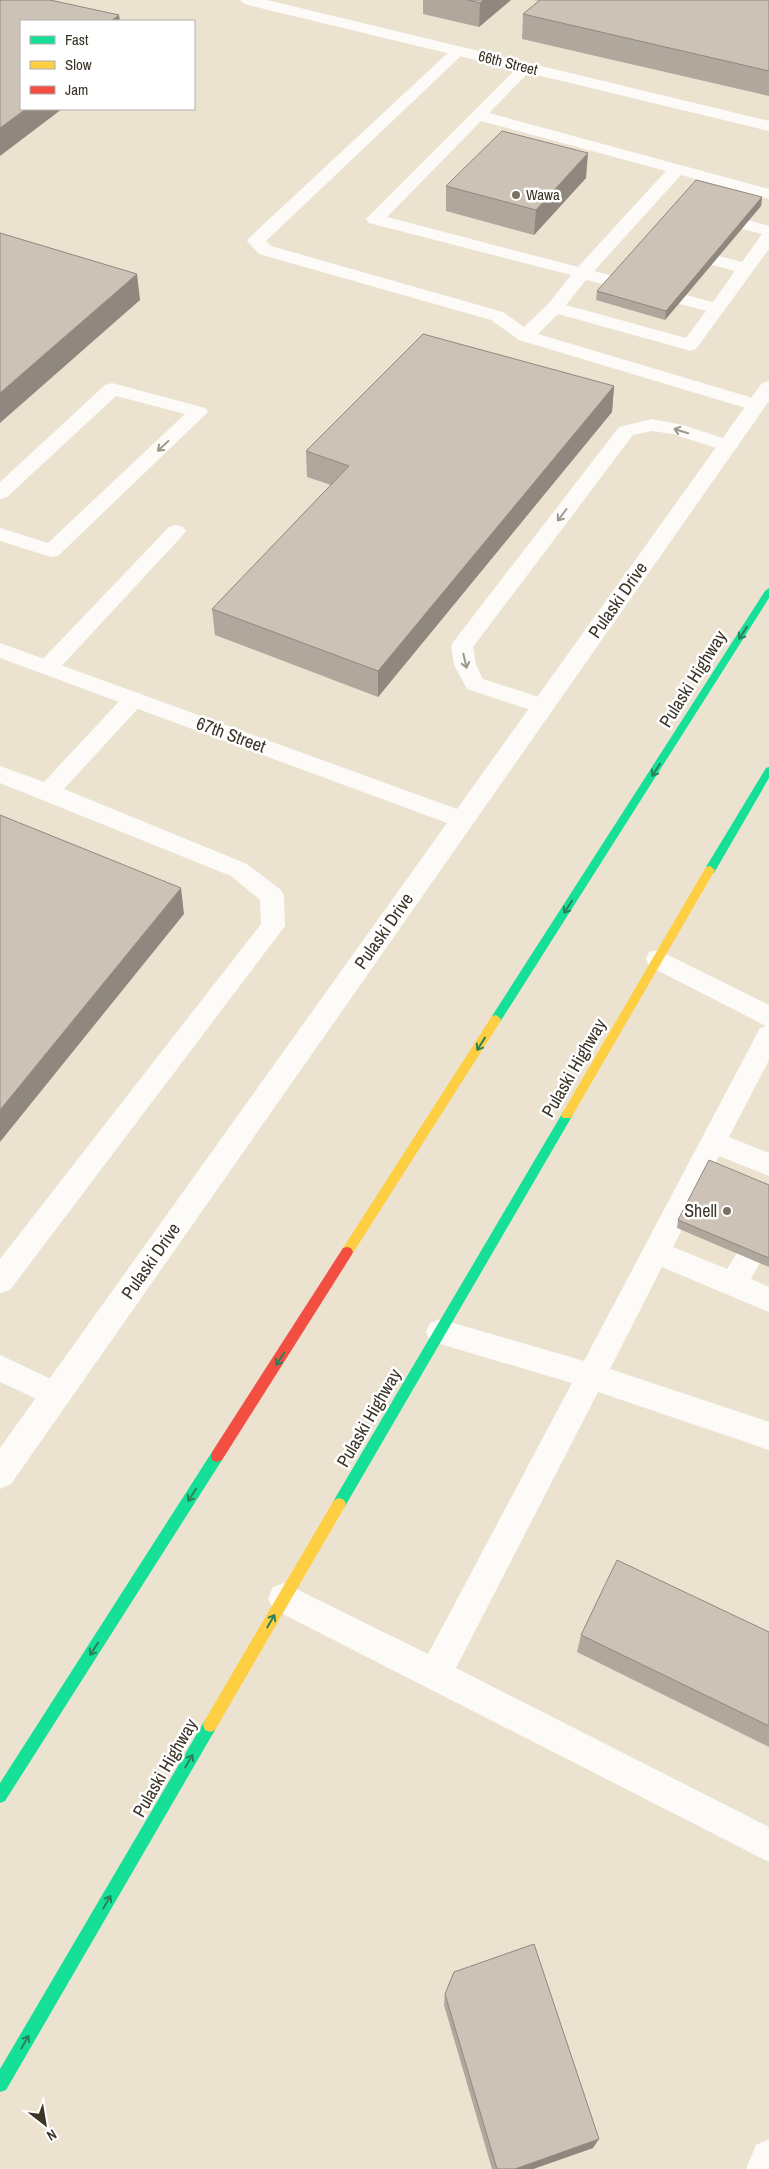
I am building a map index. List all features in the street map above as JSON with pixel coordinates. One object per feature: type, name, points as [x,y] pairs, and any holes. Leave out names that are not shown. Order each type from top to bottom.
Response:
[{"type":"highway","name":"Pulaski Highway","points":[[0,1796],[769,592]]},
{"type":"highway","name":"Pulaski Highway","points":[[0,2084],[769,770]]},
{"type":"street","name":"66th Street","points":[[248,0],[769,126]]},
{"type":"street","name":"Pulaski Drive","points":[[0,1474],[763,396]]},
{"type":"street","name":"67th Street","points":[[0,650],[462,820]]},
{"type":"lane","points":[[458,51],[256,240],[265,250],[497,316],[525,336],[680,363]]},
{"type":"lane","points":[[526,67],[375,219],[607,280]]},
{"type":"lane","points":[[478,115],[769,194]]},
{"type":"lane","points":[[525,336],[556,307],[582,273],[626,236],[657,202],[677,169]]},
{"type":"lane","points":[[745,224],[769,231]]},
{"type":"lane","points":[[680,363],[716,308],[769,237]]},
{"type":"lane","points":[[715,260],[746,268]]},
{"type":"lane","points":[[682,299],[716,308]]},
{"type":"lane","points":[[556,307],[680,363],[763,396]]},
{"type":"lane","points":[[0,494],[112,389],[198,412],[51,551],[0,534]]},
{"type":"lane","points":[[543,706],[475,684],[465,665],[462,646],[626,431],[652,425],[676,428],[728,446]]},
{"type":"lane","points":[[48,667],[176,531]]},
{"type":"lane","points":[[48,792],[134,699]]},
{"type":"lane","points":[[0,774],[239,870],[272,896],[273,926],[0,1281]]},
{"type":"lane","points":[[658,959],[769,1017]]},
{"type":"lane","points":[[435,1675],[769,1035]]},
{"type":"lane","points":[[713,1142],[769,1165]]},
{"type":"lane","points":[[656,1252],[769,1300]]},
{"type":"lane","points":[[733,1285],[748,1258]]},
{"type":"lane","points":[[440,1332],[591,1376],[769,1436]]},
{"type":"lane","points":[[0,1368],[56,1395]]},
{"type":"lane","points":[[284,1598],[769,1845]]},
{"type":"lane","points":[[765,2169],[769,2158]]},
{"type":"building","points":[[0,0],[50,0],[119,15],[112,20],[20,20],[20,110],[25,110],[0,128]]},
{"type":"building","points":[[467,0],[484,0],[480,3]]},
{"type":"building","points":[[540,0],[769,0],[769,71],[523,14]]},
{"type":"building","points":[[502,131],[588,153],[536,210],[446,186]]},
{"type":"building","points":[[696,180],[762,197],[666,311],[597,291]]},
{"type":"building","points":[[0,233],[137,274],[0,393]]},
{"type":"building","points":[[423,334],[614,386],[378,671],[212,609],[349,466],[306,451]]},
{"type":"building","points":[[0,815],[181,888],[0,1110]]},
{"type":"building","name":"Shell","points":[[709,1160],[769,1185],[769,1258],[678,1220]]},
{"type":"building","points":[[617,1560],[769,1632],[769,1726],[581,1635]]},
{"type":"building","points":[[534,1944],[599,2139],[515,2169],[497,2169],[445,1994],[454,1972]]},
{"type":"traffic: fast","points":[[496,1019],[769,591]]},
{"type":"traffic: fast","points":[[710,870],[769,770]]},
{"type":"traffic: fast","points":[[339,1504],[567,1115]]},
{"type":"traffic: fast","points":[[0,1796],[217,1456]]},
{"type":"traffic: fast","points":[[0,2084],[210,1725]]},
{"type":"traffic: slow","points":[[567,1115],[710,870]]},
{"type":"traffic: slow","points":[[347,1252],[496,1019]]},
{"type":"traffic: slow","points":[[210,1725],[339,1504]]},
{"type":"traffic: jam","points":[[217,1456],[347,1252]]},
{"type":"place","name":"Wawa","points":[[516,195]]},
{"type":"place","name":"Shell","points":[[727,1211]]}]
